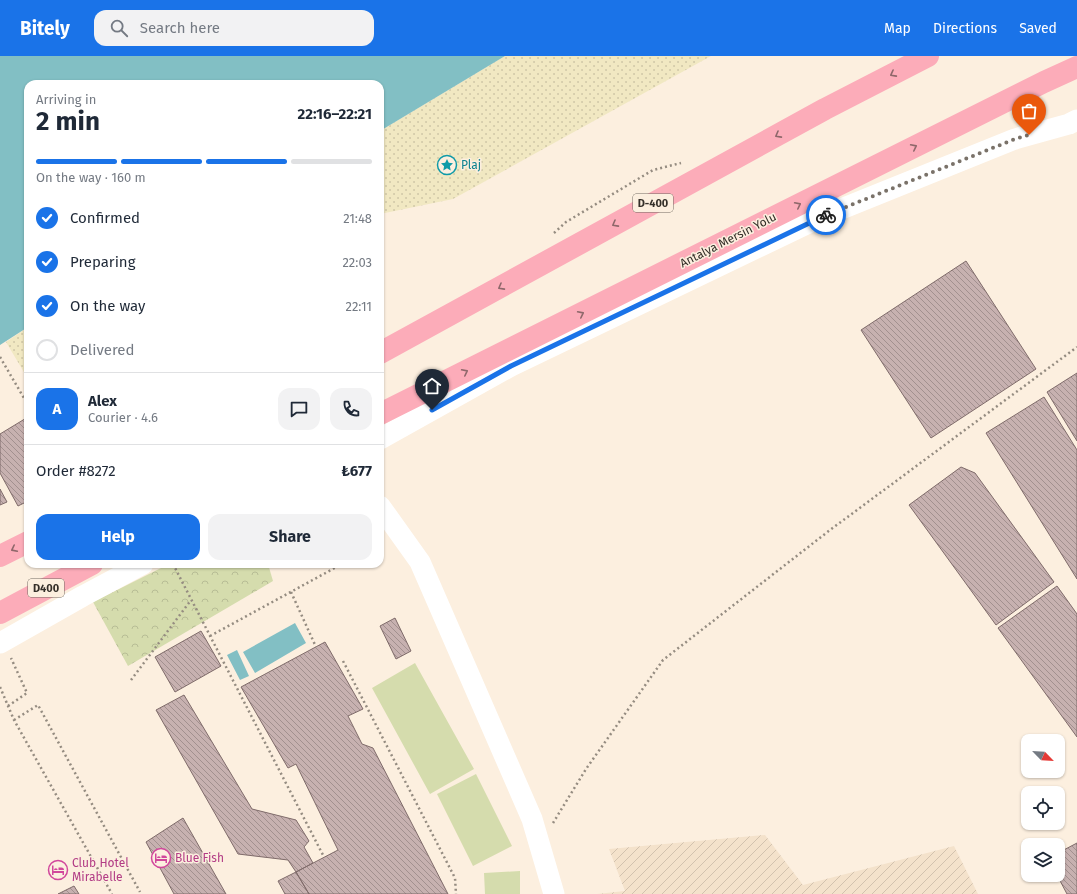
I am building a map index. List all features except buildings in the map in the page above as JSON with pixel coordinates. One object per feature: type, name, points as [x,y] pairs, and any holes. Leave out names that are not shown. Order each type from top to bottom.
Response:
[{"type":"highway","name":"D-400","points":[[384,351],[825,109],[928,56]]},
{"type":"highway","name":"Antalya Mersin Yolu","points":[[384,412],[1029,89],[1077,67]]},
{"type":"highway","points":[[0,556],[24,544]]},
{"type":"highway","name":"D400","points":[[0,613],[84,568]]},
{"type":"street","points":[[384,437],[511,366],[819,218],[1015,139],[1069,124],[1077,120]]},
{"type":"street","points":[[384,512],[420,562],[532,819],[554,894]]},
{"type":"street","points":[[2,642],[136,568]]},
{"type":"path","points":[[540,845],[586,770],[663,660],[830,530],[1077,347]]},
{"type":"path","points":[[0,357],[24,398]]},
{"type":"path","points":[[175,568],[324,858]]},
{"type":"path","points":[[210,636],[335,568]]},
{"type":"path","points":[[291,592],[316,647]]},
{"type":"path","points":[[131,680],[191,600]]},
{"type":"path","points":[[2,642],[27,693],[8,706]]},
{"type":"path","points":[[343,662],[455,878],[456,894]]},
{"type":"path","points":[[0,688],[14,720],[112,894]]},
{"type":"path","points":[[14,720],[38,705],[140,892]]},
{"type":"shaded area","points":[[765,835],[803,885],[954,846],[978,894],[597,894],[625,891],[609,849]]},
{"type":"sand","name":"Plaj","points":[[505,56],[711,56],[453,199],[384,213],[384,129]]},
{"type":"sand","points":[[24,330],[24,372],[6,342]]},
{"type":"green space","points":[[161,568],[269,568],[273,581],[128,666],[93,602]]},
{"type":"green space","points":[[415,663],[474,769],[430,794],[372,688]]},
{"type":"green space","points":[[476,774],[512,846],[473,866],[437,794]]},
{"type":"green space","points":[[520,871],[520,894],[485,894],[484,873]]},
{"type":"water","points":[[0,56],[505,56],[384,129],[384,80],[24,80],[24,330],[0,345]]},
{"type":"water","points":[[295,623],[306,643],[255,673],[243,652]]},
{"type":"water","points":[[237,650],[249,676],[240,680],[227,655]]},
{"type":"way so far","points":[[826,215],[1015,139],[1029,135]]},
{"type":"place","name":"Plaj","points":[[447,165]]},
{"type":"place","name":"Blue Fish","points":[[161,858]]},
{"type":"place","name":"Club Hotel Mirabelle","points":[[58,870]]},
{"type":"route","points":[[432,410],[511,366],[826,215]]}]
